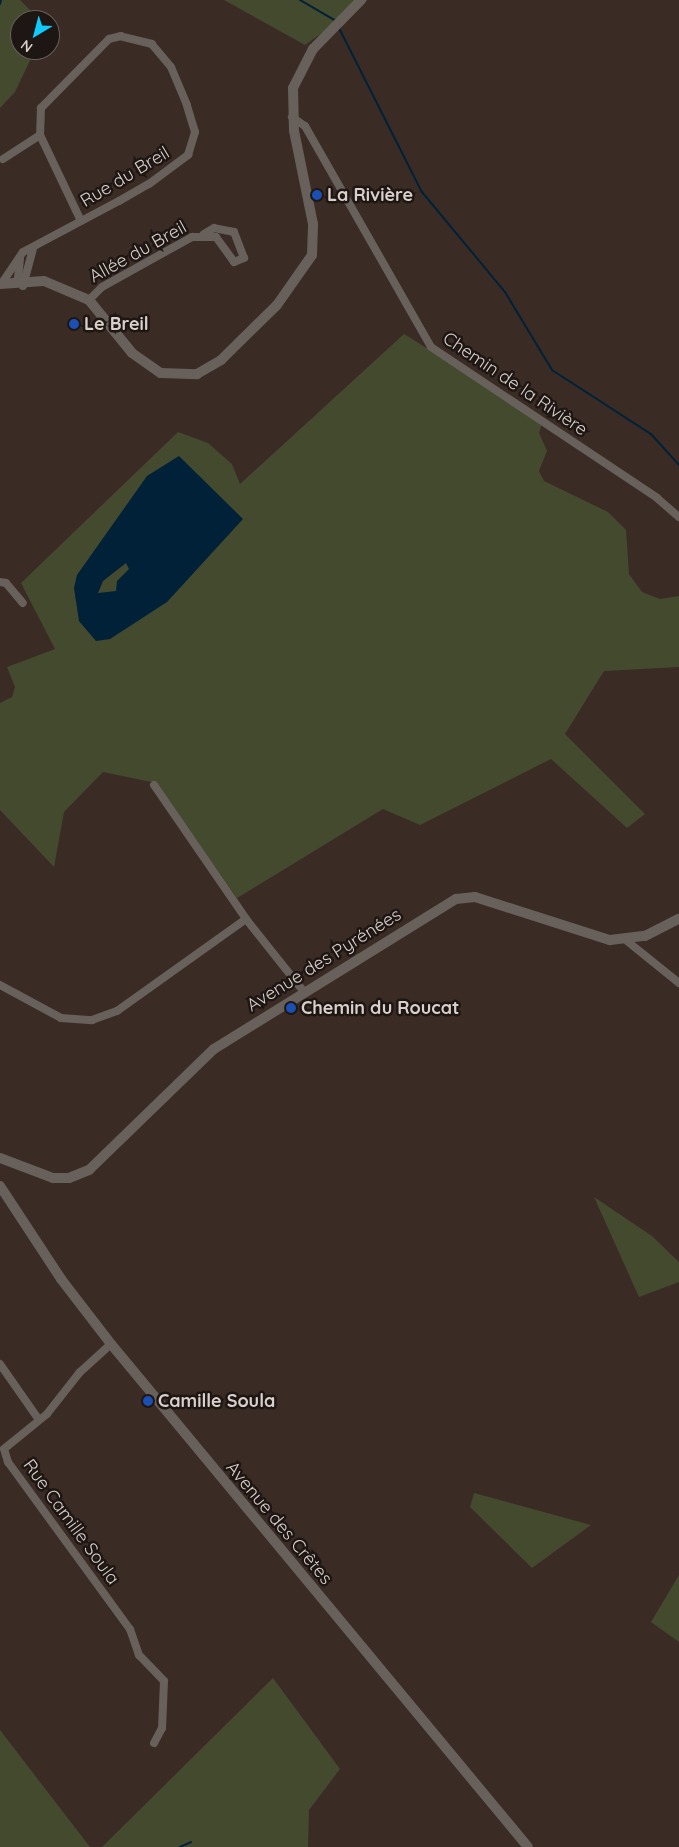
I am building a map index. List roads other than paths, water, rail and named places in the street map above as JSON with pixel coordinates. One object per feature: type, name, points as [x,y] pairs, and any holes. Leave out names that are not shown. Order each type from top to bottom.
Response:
[{"type":"street","points":[[1,286],[23,282],[72,290],[89,300],[132,353],[161,373],[197,374],[234,349],[298,280],[312,255],[313,224],[292,117],[293,88],[303,64],[361,0]]},
{"type":"street","name":"Rue du Breil","points":[[1,286],[20,257],[34,246],[149,184],[188,155],[196,132],[171,67],[152,44],[121,36],[109,39],[40,108],[40,135],[80,221]]},
{"type":"street","name":"Chemin de la Rivière","points":[[292,117],[305,126],[431,346],[658,498],[679,517]]},
{"type":"street","points":[[3,159],[40,135]]},
{"type":"street","name":"Allée du Breil","points":[[89,300],[102,287],[214,228],[234,232],[244,258],[234,262],[225,245],[204,234]]},
{"type":"street","points":[[23,282],[27,260],[34,246]]},
{"type":"street","points":[[20,257],[23,282]]},
{"type":"street","points":[[0,582],[6,583],[23,603]]},
{"type":"street","points":[[154,785],[246,919],[304,992]]},
{"type":"street","name":"Avenue des Pyrénées","points":[[0,1158],[27,1170],[61,1179],[89,1170],[198,1061],[304,992],[463,897],[600,938],[627,941],[679,920]]},
{"type":"street","points":[[0,985],[61,1018],[92,1020],[116,1011],[246,919]]},
{"type":"street","points":[[627,941],[679,983]]},
{"type":"street","name":"Avenue des Pyrénées","points":[[0,1153],[27,1170]]},
{"type":"street","name":"Avenue des Crêtes","points":[[0,1186],[61,1279],[111,1344],[528,1847]]},
{"type":"street","name":"Avenue des Crêtes","points":[[0,1193],[17,1212]]},
{"type":"street","name":"Rue Camille Soula","points":[[111,1344],[39,1420],[4,1450],[8,1462],[130,1629],[139,1654],[164,1681],[162,1728],[154,1743]]},
{"type":"street","points":[[0,1364],[39,1420]]},
{"type":"water","points":[[179,456],[243,519],[167,602],[110,639],[96,641],[79,621],[74,588],[77,575],[147,476]],"holes":[[[126,563],[129,569],[117,581],[116,591],[98,593],[103,581]]]},
{"type":"waterway","points":[[0,4],[1,0]]},
{"type":"waterway","points":[[300,0],[336,21]]},
{"type":"waterway","points":[[339,28],[422,192],[505,292],[552,370],[651,434],[679,465]]},
{"type":"waterway","points":[[180,1847],[191,1842]]},
{"type":"place","name":"La Rivière","points":[[317,195]]},
{"type":"place","name":"Le Breil","points":[[74,324]]},
{"type":"place","name":"Chemin du Roucat","points":[[291,1008]]},
{"type":"place","name":"Camille Soula","points":[[148,1401]]}]
